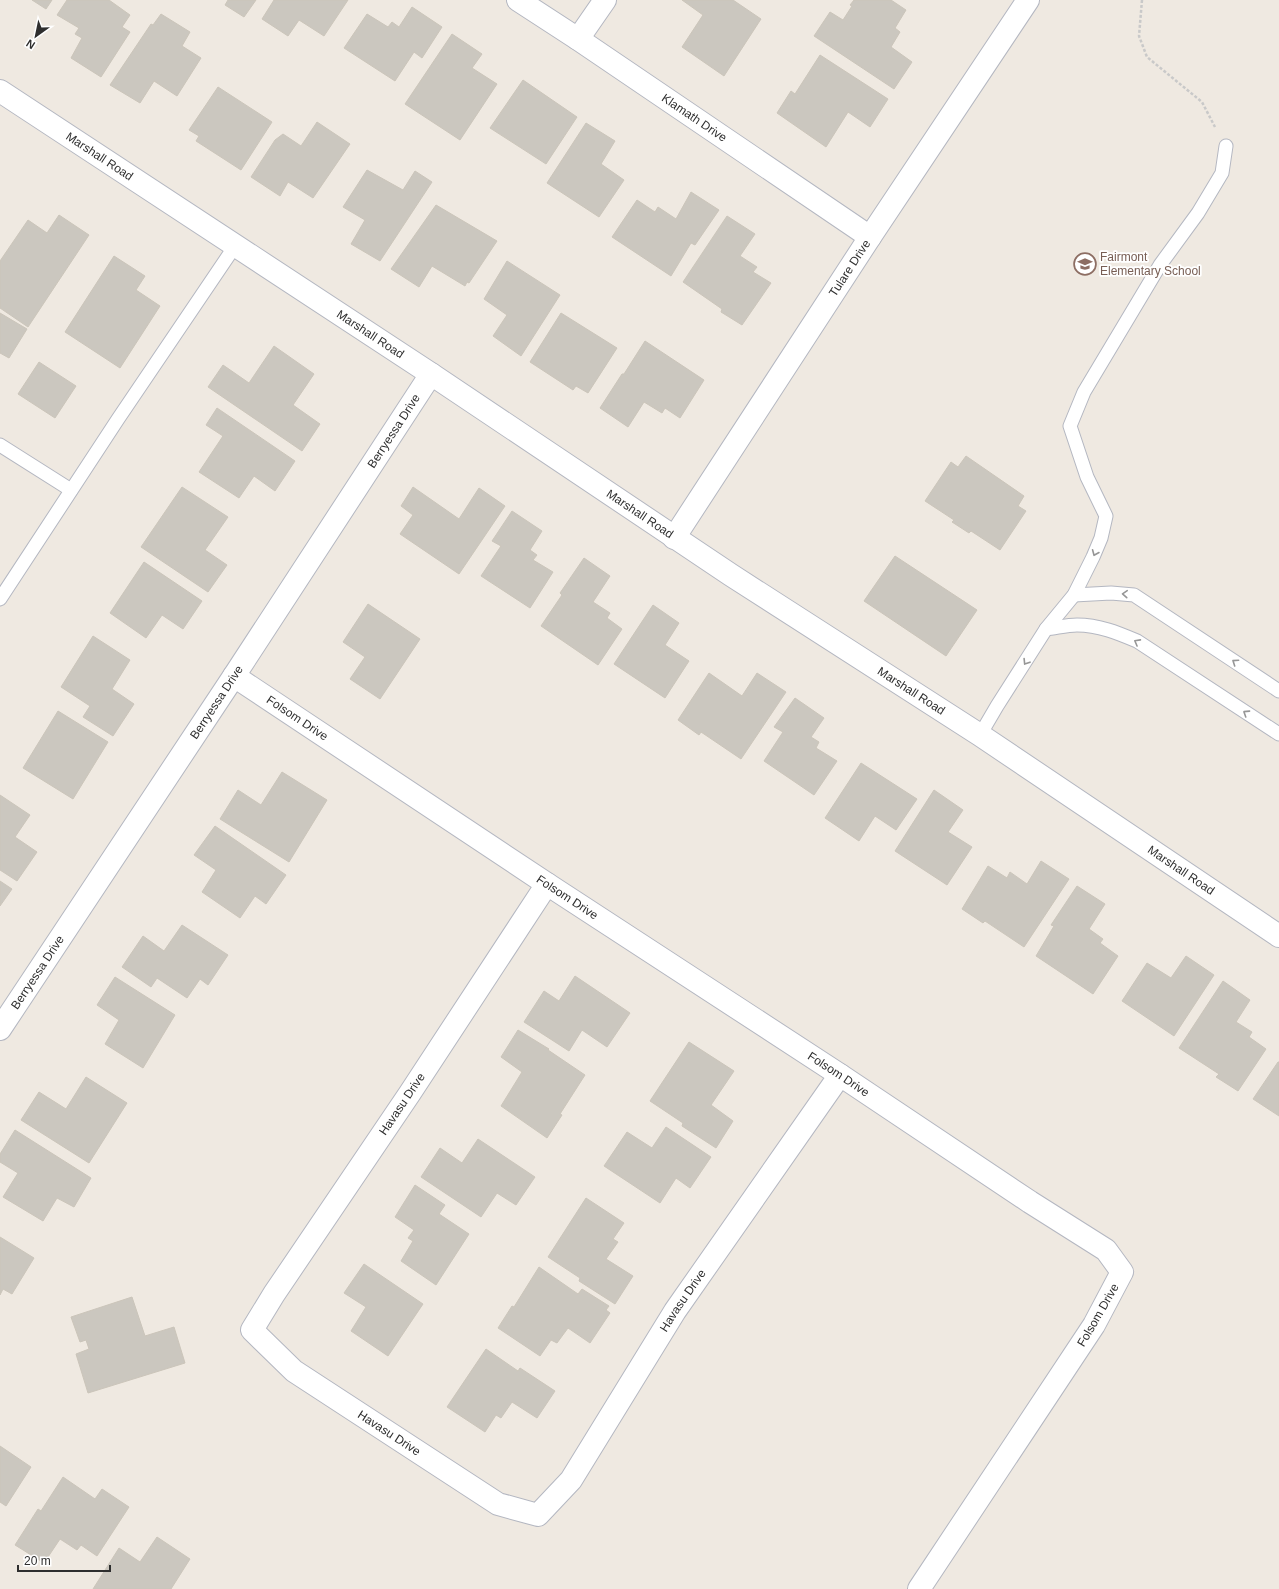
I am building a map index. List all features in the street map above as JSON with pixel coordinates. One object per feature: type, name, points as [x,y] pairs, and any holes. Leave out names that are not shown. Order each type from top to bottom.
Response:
[{"type":"street","name":"Klamath Drive","points":[[518,0],[870,237]]},
{"type":"street","points":[[578,39],[605,0]]},
{"type":"street","name":"Tulare Drive","points":[[674,538],[870,237],[1028,0]]},
{"type":"street","name":"Marshall Road","points":[[0,91],[431,374],[674,538],[980,735],[1279,936]]},
{"type":"street","name":"Berryessa Drive","points":[[0,1029],[234,676],[431,374]]},
{"type":"street","name":"Folsom Drive","points":[[234,676],[547,884],[840,1075],[1030,1202],[1106,1250],[1122,1272],[1094,1325],[919,1589]]},
{"type":"street","name":"Havasu Drive","points":[[547,884],[410,1093],[274,1294],[252,1330],[294,1371],[419,1453],[498,1504],[538,1515],[571,1480],[675,1311],[840,1075]]},
{"type":"lane","points":[[980,735],[1046,629],[1074,594],[1093,558],[1101,538],[1106,516],[1087,477],[1070,426],[1084,392],[1160,265],[1198,214],[1222,173],[1226,146]]},
{"type":"lane","points":[[0,599],[71,490],[235,246]]},
{"type":"lane","points":[[0,445],[71,490]]},
{"type":"lane","points":[[1074,594],[1111,593],[1134,595],[1279,691]]},
{"type":"lane","points":[[1046,629],[1077,625],[1102,627],[1137,641],[1279,734]]},
{"type":"path","points":[[1142,0],[1139,36],[1147,57],[1202,102],[1226,146]]},
{"type":"building","points":[[32,0],[52,0],[46,9]]},
{"type":"building","points":[[67,0],[109,0],[130,15],[122,27],[130,32],[101,77],[71,58],[82,38],[75,34],[79,28],[57,15]]},
{"type":"building","points":[[228,0],[256,0],[244,17],[225,5]]},
{"type":"building","points":[[274,0],[348,0],[324,36],[299,20],[288,36],[262,19]]},
{"type":"building","points":[[682,0],[733,0],[761,19],[724,76],[682,47],[703,15]]},
{"type":"building","points":[[854,0],[891,0],[906,10],[895,28],[900,32],[891,47],[912,62],[894,89],[814,36],[830,12],[843,20]]},
{"type":"building","points":[[412,7],[442,27],[422,58],[414,52],[395,81],[344,48],[367,14],[388,27],[392,22],[399,27]]},
{"type":"building","points":[[161,14],[190,32],[182,46],[201,58],[177,96],[154,81],[140,103],[110,85],[151,24],[153,25]]},
{"type":"building","points":[[452,34],[482,54],[472,68],[497,84],[460,140],[405,104]]},
{"type":"building","points":[[820,55],[888,99],[870,127],[848,112],[826,147],[777,113],[791,91],[795,94]]},
{"type":"building","points":[[523,80],[577,117],[546,164],[490,128]]},
{"type":"building","points":[[218,87],[272,122],[241,170],[196,141],[199,136],[189,130]]},
{"type":"building","points":[[317,122],[350,144],[313,198],[288,182],[280,196],[251,177],[275,140],[283,134],[301,146]]},
{"type":"building","points":[[586,123],[615,141],[601,164],[624,180],[599,217],[547,183]]},
{"type":"building","points":[[367,170],[403,190],[415,171],[432,182],[380,261],[351,244],[365,220],[343,207]]},
{"type":"building","points":[[691,192],[719,210],[695,245],[691,243],[671,276],[612,237],[637,200],[655,212],[658,207],[676,219]]},
{"type":"building","points":[[436,205],[497,241],[469,283],[467,282],[465,286],[432,266],[419,287],[391,269]]},
{"type":"building","points":[[59,215],[89,235],[28,327],[0,308],[0,261],[28,220],[47,233]]},
{"type":"building","points":[[727,216],[755,234],[740,256],[757,267],[753,272],[771,283],[742,325],[721,312],[722,309],[683,282]]},
{"type":"building","points":[[114,256],[145,276],[136,290],[160,306],[120,368],[65,332]]},
{"type":"building","points":[[507,261],[560,295],[521,356],[493,336],[507,315],[484,299]]},
{"type":"building","points":[[0,313],[27,329],[9,358],[0,353]]},
{"type":"building","points":[[561,313],[617,348],[588,393],[576,386],[573,390],[530,362]]},
{"type":"building","points":[[645,341],[704,380],[680,418],[665,408],[662,413],[644,402],[628,427],[600,408]]},
{"type":"building","points":[[274,346],[314,374],[293,405],[320,424],[302,451],[208,387],[223,365],[249,383]]},
{"type":"building","points":[[39,362],[76,386],[55,418],[18,394]]},
{"type":"building","points":[[217,408],[295,461],[275,491],[254,476],[239,498],[199,472],[223,436],[206,425]]},
{"type":"building","points":[[966,456],[1024,496],[1018,506],[1026,511],[1000,550],[971,531],[969,533],[952,522],[954,520],[925,501],[951,462],[958,467]]},
{"type":"building","points":[[182,487],[228,517],[205,550],[227,565],[208,592],[141,547]]},
{"type":"building","points":[[413,487],[459,519],[479,488],[505,506],[459,574],[400,534],[413,515],[401,506]]},
{"type":"building","points":[[512,511],[542,531],[530,550],[537,555],[533,560],[553,572],[530,608],[481,576],[501,546],[492,541]]},
{"type":"building","points":[[895,556],[977,610],[946,656],[864,601]]},
{"type":"building","points":[[584,558],[610,576],[593,602],[610,613],[607,618],[622,629],[598,665],[541,626],[562,595],[560,593]]},
{"type":"building","points":[[144,562],[202,601],[183,629],[162,615],[146,638],[110,613]]},
{"type":"building","points":[[368,604],[420,639],[380,699],[350,679],[365,657],[343,642]]},
{"type":"building","points":[[653,605],[679,623],[665,645],[689,661],[665,698],[614,664]]},
{"type":"building","points":[[93,636],[130,660],[112,689],[134,704],[113,736],[83,717],[90,706],[61,687]]},
{"type":"building","points":[[709,673],[742,696],[757,673],[786,692],[741,759],[701,732],[699,735],[678,720]]},
{"type":"building","points":[[795,698],[824,718],[811,737],[819,742],[816,748],[837,761],[814,795],[764,761],[783,732],[774,727]]},
{"type":"building","points":[[58,711],[108,742],[73,799],[23,768]]},
{"type":"building","points":[[861,763],[917,799],[896,830],[875,816],[859,841],[825,818]]},
{"type":"building","points":[[282,772],[327,800],[289,862],[220,819],[238,790],[261,805]]},
{"type":"building","points":[[934,790],[963,810],[948,832],[972,847],[947,885],[895,851]]},
{"type":"building","points":[[0,795],[30,815],[15,837],[37,852],[17,881],[0,870]]},
{"type":"building","points":[[215,826],[286,875],[266,904],[255,896],[240,918],[202,892],[216,870],[194,855]]},
{"type":"building","points":[[1041,861],[1069,879],[1024,947],[985,921],[983,923],[962,909],[988,866],[1007,878],[1010,872],[1027,884]]},
{"type":"building","points":[[0,881],[12,889],[0,906]]},
{"type":"building","points":[[1077,886],[1105,904],[1089,929],[1103,939],[1100,943],[1118,956],[1093,994],[1036,956],[1054,926],[1051,925]]},
{"type":"building","points":[[182,925],[228,955],[208,985],[200,979],[187,998],[157,978],[151,987],[122,967],[143,936],[164,951]]},
{"type":"building","points":[[1186,956],[1214,975],[1174,1036],[1122,1001],[1147,963],[1171,978]]},
{"type":"building","points":[[575,976],[630,1013],[607,1047],[582,1030],[569,1051],[524,1022],[544,991],[559,1001]]},
{"type":"building","points":[[115,977],[175,1015],[143,1068],[105,1044],[119,1020],[97,1005]]},
{"type":"building","points":[[1223,981],[1250,1000],[1236,1022],[1252,1032],[1249,1037],[1266,1049],[1238,1091],[1216,1077],[1219,1074],[1179,1048]]},
{"type":"building","points":[[518,1030],[549,1049],[548,1050],[585,1075],[560,1114],[562,1115],[547,1138],[501,1106],[522,1072],[501,1057]]},
{"type":"building","points":[[689,1042],[734,1071],[711,1105],[733,1121],[716,1148],[682,1126],[683,1123],[650,1101]]},
{"type":"building","points":[[1279,1062],[1279,1116],[1253,1099]]},
{"type":"building","points":[[86,1077],[127,1103],[89,1163],[21,1120],[39,1092],[66,1109]]},
{"type":"building","points":[[666,1127],[711,1157],[690,1188],[676,1178],[660,1203],[604,1166],[627,1132],[652,1148]]},
{"type":"building","points":[[15,1130],[91,1178],[74,1207],[57,1198],[43,1221],[3,1197],[18,1173],[0,1162],[0,1154]]},
{"type":"building","points":[[478,1139],[535,1177],[516,1205],[497,1193],[481,1217],[421,1177],[440,1148],[462,1163]]},
{"type":"building","points":[[415,1185],[445,1205],[439,1214],[469,1234],[436,1285],[401,1261],[413,1241],[408,1238],[414,1230],[395,1217]]},
{"type":"building","points":[[586,1198],[624,1223],[613,1239],[618,1242],[606,1259],[633,1276],[615,1304],[579,1281],[580,1278],[548,1257]]},
{"type":"building","points":[[0,1237],[34,1258],[12,1294],[3,1289],[0,1295]]},
{"type":"building","points":[[364,1264],[423,1304],[388,1356],[351,1331],[366,1307],[344,1293]]},
{"type":"building","points":[[539,1267],[578,1294],[582,1289],[609,1306],[606,1310],[610,1313],[590,1343],[568,1328],[557,1343],[551,1340],[540,1356],[498,1328],[512,1306],[514,1307]]},
{"type":"building","points":[[132,1297],[145,1336],[174,1327],[185,1363],[88,1393],[76,1354],[89,1349],[86,1340],[80,1342],[71,1317]]},
{"type":"building","points":[[486,1349],[518,1371],[520,1368],[555,1391],[537,1418],[512,1402],[501,1418],[496,1415],[485,1432],[447,1407]]},
{"type":"building","points":[[0,1446],[31,1467],[6,1506],[0,1502]]},
{"type":"building","points":[[63,1477],[95,1499],[102,1489],[129,1507],[97,1556],[81,1545],[77,1550],[60,1539],[44,1563],[15,1545],[38,1509],[41,1511]]},
{"type":"building","points":[[157,1537],[190,1559],[171,1589],[93,1589],[119,1548],[140,1562]]},
{"type":"place","name":"Fairmont Elementary School","points":[[1085,264]]}]
